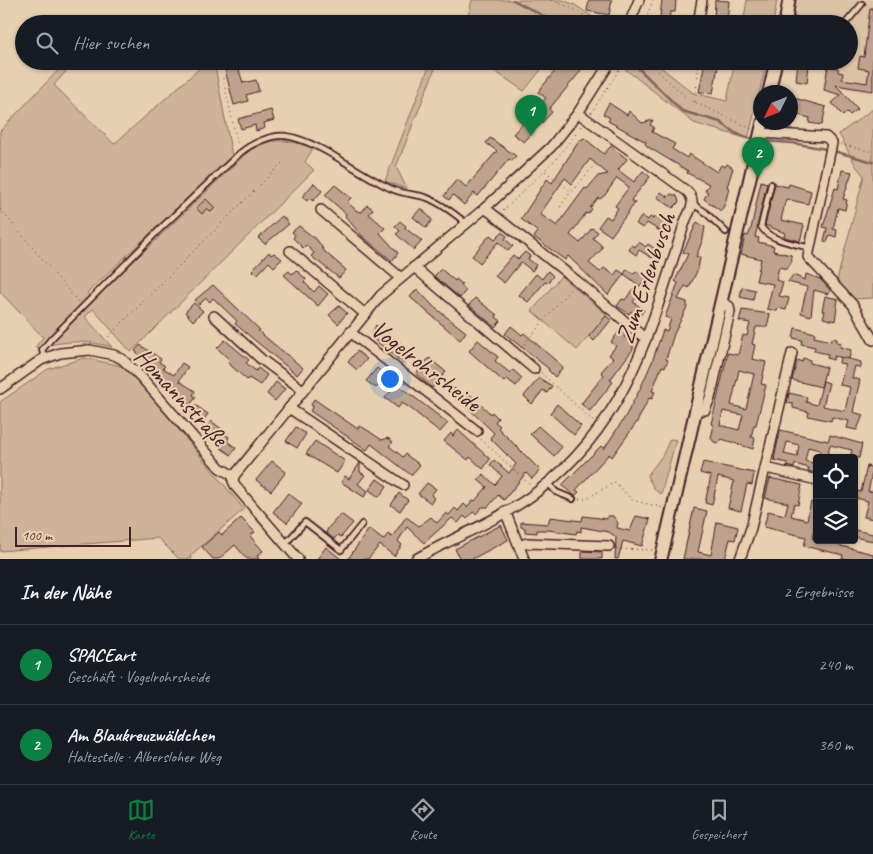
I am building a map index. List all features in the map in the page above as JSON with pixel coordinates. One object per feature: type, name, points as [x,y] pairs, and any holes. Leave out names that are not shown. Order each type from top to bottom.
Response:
[{"type":"main road","points":[[787,15],[789,0]]},
{"type":"main road","points":[[771,85],[774,70]]},
{"type":"main road","points":[[658,555],[696,410],[759,133]]},
{"type":"street","points":[[633,15],[639,0]]},
{"type":"street","points":[[700,15],[702,0]]},
{"type":"street","name":"Vogelrohrsheide","points":[[234,476],[365,314],[401,278],[467,224],[551,147],[578,112],[605,70]]},
{"type":"street","name":"Zum Erlenbusch","points":[[416,559],[537,492],[583,450],[601,428],[629,382],[646,339],[686,219],[693,204],[692,197],[688,192],[578,112]]},
{"type":"street","points":[[759,133],[826,137],[832,143],[808,257],[853,304],[873,340]]},
{"type":"street","points":[[485,208],[646,339]]},
{"type":"street","points":[[322,210],[401,278]]},
{"type":"street","name":"Vogelrohrsheide","points":[[290,251],[365,314]]},
{"type":"street","points":[[414,268],[534,369]]},
{"type":"street","points":[[214,316],[261,359],[303,390]]},
{"type":"street","name":"Vogelrohrsheide","points":[[350,332],[477,431]]},
{"type":"street","name":"Homannstraße","points":[[0,389],[44,358],[60,353],[90,350],[108,353],[122,359],[141,377],[220,468],[234,476],[233,481],[236,486],[298,559]]},
{"type":"street","points":[[740,559],[751,528],[792,353]]},
{"type":"street","points":[[288,408],[403,485]]},
{"type":"street","points":[[766,468],[813,479]]},
{"type":"street","points":[[505,511],[524,559]]},
{"type":"street","points":[[519,546],[527,543],[609,546]]},
{"type":"lane","points":[[853,15],[862,4]]},
{"type":"lane","points":[[44,358],[42,350],[83,307],[161,228],[240,153],[251,145],[285,136],[307,143],[391,189],[427,198],[447,208],[467,224]]},
{"type":"lane","points":[[771,184],[761,226],[762,230],[780,241],[810,248]]},
{"type":"lane","points":[[693,204],[704,211],[726,232]]},
{"type":"lane","points":[[548,483],[556,492],[573,499]]},
{"type":"lane","points":[[285,544],[305,522],[341,550],[362,524]]},
{"type":"path","points":[[551,0],[574,9],[583,15]]},
{"type":"path","points":[[647,15],[653,0]]},
{"type":"path","points":[[657,70],[688,99],[759,133]]},
{"type":"path","points":[[695,102],[698,70]]},
{"type":"path","points":[[223,78],[240,153]]},
{"type":"path","points":[[844,145],[873,152]]},
{"type":"path","points":[[108,337],[284,161]]},
{"type":"path","points":[[560,207],[596,163]]},
{"type":"path","points":[[545,170],[571,192]]},
{"type":"path","points":[[0,209],[83,307]]},
{"type":"path","points":[[516,355],[577,281]]},
{"type":"path","points":[[534,369],[601,428]]},
{"type":"path","points":[[477,431],[482,440],[537,492]]},
{"type":"path","points":[[573,499],[586,499],[615,482],[632,500],[665,508]]},
{"type":"path","points":[[609,546],[613,549],[658,555]]},
{"type":"shaded area","points":[[472,0],[563,0],[575,5],[590,15],[468,15]]},
{"type":"shaded area","points":[[747,0],[777,0],[774,15],[744,15]]},
{"type":"shaded area","points":[[794,0],[873,0],[873,94],[823,84],[825,70],[858,70],[858,15],[792,15]]},
{"type":"shaded area","points":[[58,70],[67,70],[54,85],[114,144],[198,70],[216,70],[232,156],[87,293],[93,300],[252,148],[269,142],[282,141],[313,148],[305,162],[314,170],[131,352],[93,309],[85,317],[112,347],[74,342],[35,348],[43,337],[0,292],[0,131]]},
{"type":"shaded area","points":[[428,70],[434,70],[396,167],[407,189],[385,181]]},
{"type":"shaded area","points":[[493,70],[541,70],[524,91]]},
{"type":"shaded area","points":[[626,70],[664,70],[693,93],[727,101],[733,70],[765,70],[761,85],[753,85],[753,118],[748,139],[694,123]]},
{"type":"shaded area","points":[[873,109],[873,298],[854,299],[837,280],[864,176],[856,166],[839,134]]},
{"type":"shaded area","points":[[561,276],[607,315],[577,350],[532,311]]},
{"type":"shaded area","points":[[84,358],[127,367],[244,509],[190,556],[192,559],[179,559],[158,538],[0,551],[0,402],[48,369]]},
{"type":"shaded area","points":[[670,439],[676,440],[661,494],[655,490],[647,476],[662,456]]},
{"type":"building","points":[[589,0],[612,0],[609,15],[587,11]]},
{"type":"building","points":[[662,0],[676,0],[675,12],[670,12],[670,15],[660,15]]},
{"type":"building","points":[[715,0],[729,1],[728,15],[714,15]]},
{"type":"building","points":[[870,8],[873,8],[873,91],[836,85],[858,109],[850,115],[847,112],[843,116],[832,103],[841,95],[824,90],[827,70],[838,70],[838,72],[843,73],[842,79],[867,83],[869,70],[858,68],[860,56],[864,57]]},
{"type":"building","points":[[225,70],[239,70],[243,83],[256,80],[259,91],[246,95],[248,101],[234,105]]},
{"type":"building","points":[[556,70],[580,70],[549,109],[552,112],[524,142],[513,134],[546,98],[538,92]]},
{"type":"building","points":[[703,70],[717,70],[713,93],[699,92]]},
{"type":"building","points":[[797,70],[808,70],[807,83],[796,81]]},
{"type":"building","points":[[798,99],[826,107],[822,125],[809,123],[810,118],[798,115]]},
{"type":"building","points":[[609,103],[627,115],[629,111],[642,123],[653,120],[650,125],[654,127],[652,132],[675,144],[672,149],[687,158],[689,154],[717,172],[721,165],[725,167],[727,164],[733,168],[727,187],[729,188],[725,204],[721,211],[704,199],[708,192],[705,191],[709,184],[687,173],[688,171],[648,147],[645,144],[646,142],[608,121],[610,118],[603,114]]},
{"type":"building","points":[[271,110],[274,120],[264,123],[265,128],[256,131],[255,125],[241,129],[238,119]]},
{"type":"building","points":[[490,138],[516,156],[512,161],[509,159],[478,196],[474,193],[464,205],[453,195],[449,200],[444,196],[457,179],[466,187],[497,151],[486,143]]},
{"type":"building","points":[[584,138],[604,154],[611,146],[627,159],[618,170],[634,182],[643,171],[650,177],[631,200],[635,203],[611,236],[598,227],[606,216],[611,219],[618,208],[615,206],[629,187],[617,178],[605,195],[600,199],[598,198],[590,208],[592,209],[588,214],[586,213],[570,235],[580,243],[592,228],[598,232],[593,238],[602,246],[602,249],[589,263],[600,272],[604,268],[614,275],[618,270],[624,274],[608,295],[568,256],[565,260],[534,237],[538,232],[521,219],[547,179],[552,183],[579,141]],"holes":[[[590,159],[608,174],[598,176],[587,189],[585,188],[557,226],[540,214],[565,178],[572,184]]]},
{"type":"building","points":[[842,170],[852,172],[843,199],[847,200],[845,210],[838,208],[833,229],[837,230],[836,237],[830,235],[827,242],[824,241],[827,228],[823,227],[835,188],[838,189]]},
{"type":"building","points":[[761,181],[767,183],[755,237],[759,238],[758,242],[774,246],[773,251],[791,255],[792,261],[787,269],[779,267],[776,280],[783,282],[779,296],[789,298],[786,310],[778,308],[777,311],[767,309],[773,284],[756,281],[761,259],[741,254],[745,235],[748,236],[751,229]]},
{"type":"building","points":[[314,183],[322,191],[313,201],[309,198],[307,201],[302,197]]},
{"type":"building","points":[[775,184],[788,187],[789,184],[811,191],[808,204],[786,199],[781,220],[804,225],[800,241],[784,237],[785,233],[765,225]]},
{"type":"building","points":[[335,185],[351,198],[347,202],[357,211],[362,212],[367,205],[373,209],[369,214],[385,228],[380,233],[398,253],[392,261],[361,235],[345,216],[346,214],[325,195]]},
{"type":"building","points":[[661,192],[668,197],[671,194],[677,196],[679,202],[673,208],[657,197]]},
{"type":"building","points":[[206,199],[215,208],[211,212],[207,208],[202,214],[196,208]]},
{"type":"building","points":[[421,208],[432,220],[426,228],[413,217]]},
{"type":"building","points":[[282,216],[289,224],[265,244],[258,238]]},
{"type":"building","points":[[642,216],[648,220],[650,217],[653,219],[655,217],[669,226],[663,233],[647,223],[643,228],[636,224]]},
{"type":"building","points":[[400,221],[406,226],[405,228],[422,241],[414,250],[396,234],[400,231],[395,226]]},
{"type":"building","points":[[697,222],[705,227],[703,239],[696,257],[700,258],[698,269],[689,288],[685,286],[678,299],[687,302],[687,307],[674,334],[666,359],[668,360],[665,367],[662,366],[652,391],[655,392],[652,399],[649,398],[637,422],[612,457],[609,454],[576,490],[579,492],[575,496],[562,485],[601,446],[604,449],[625,417],[640,389],[663,330],[667,331],[671,319],[665,317],[678,283],[675,281],[688,254],[683,252]]},
{"type":"building","points":[[299,226],[317,240],[325,252],[346,270],[339,278],[311,256],[314,253],[306,245],[303,248],[293,238],[295,235],[292,232]]},
{"type":"building","points":[[502,232],[507,236],[505,239],[513,246],[508,251],[498,242],[480,263],[472,256],[490,235],[495,239]]},
{"type":"building","points":[[639,242],[646,247],[648,244],[658,251],[652,258],[639,250],[636,255],[629,250],[632,245],[635,247]]},
{"type":"building","points":[[269,252],[271,255],[274,253],[282,259],[274,267],[269,262],[257,275],[252,270]]},
{"type":"building","points":[[525,252],[530,256],[528,259],[536,265],[532,271],[521,262],[504,283],[495,276],[513,255],[518,259]]},
{"type":"building","points":[[441,269],[455,281],[456,279],[462,284],[461,286],[466,290],[460,298],[434,276]]},
{"type":"building","points":[[627,269],[634,274],[636,271],[646,278],[640,286],[624,274]]},
{"type":"building","points":[[296,270],[306,279],[304,282],[314,292],[319,286],[328,294],[318,306],[284,275],[289,271],[292,274]]},
{"type":"building","points":[[548,271],[553,276],[547,283],[545,282],[528,302],[519,295],[536,274],[542,279]]},
{"type":"building","points":[[806,274],[820,279],[831,291],[828,294],[814,290],[811,316],[801,313],[807,287],[788,282],[793,275],[805,280]]},
{"type":"building","points":[[213,285],[260,330],[258,331],[303,368],[297,375],[235,324],[237,321],[213,298],[210,302],[206,298],[199,305],[195,300]]},
{"type":"building","points":[[742,287],[755,290],[753,300],[740,297]]},
{"type":"building","points":[[417,289],[434,307],[466,332],[460,340],[410,297]]},
{"type":"building","points":[[633,289],[639,294],[633,302],[644,310],[639,317],[631,311],[629,314],[617,306],[622,299],[625,300]]},
{"type":"building","points":[[825,296],[838,299],[835,321],[823,318],[825,311],[822,311]]},
{"type":"building","points":[[475,298],[497,315],[496,317],[501,321],[495,327],[469,305]]},
{"type":"building","points":[[194,303],[203,311],[193,321],[185,312]]},
{"type":"building","points":[[339,306],[347,313],[338,324],[329,315]]},
{"type":"building","points":[[742,310],[770,314],[767,327],[756,327],[752,344],[755,345],[752,359],[766,362],[761,384],[766,385],[751,437],[755,438],[753,449],[722,439],[718,443],[714,442],[711,438],[714,425],[711,424],[728,353],[738,355],[743,335],[747,336],[750,323],[739,321]],"holes":[[[739,370],[754,374],[746,409],[731,405]],[[723,411],[743,415],[739,430],[720,425]]]},
{"type":"building","points":[[606,316],[611,320],[594,341],[589,336]]},
{"type":"building","points":[[376,325],[400,343],[412,355],[404,364],[371,337]]},
{"type":"building","points":[[511,326],[522,335],[524,333],[563,367],[555,377],[549,369],[505,334]]},
{"type":"building","points":[[795,328],[815,333],[814,337],[831,341],[832,338],[837,339],[837,342],[841,343],[840,347],[851,350],[849,359],[834,356],[833,360],[827,358],[828,354],[814,351],[815,347],[801,344],[802,340],[793,338]]},
{"type":"building","points":[[621,329],[627,333],[624,337],[633,344],[633,349],[610,380],[613,382],[590,411],[581,404],[604,375],[601,372],[613,358],[609,355],[616,346],[611,342]]},
{"type":"building","points":[[225,340],[249,360],[246,363],[256,371],[258,368],[267,375],[260,385],[249,378],[247,380],[228,363],[230,360],[217,348]]},
{"type":"building","points":[[478,340],[498,357],[495,361],[510,373],[513,370],[522,378],[516,386],[507,379],[504,382],[469,351]]},
{"type":"building","points":[[140,345],[161,359],[159,362],[165,366],[163,368],[174,375],[182,363],[188,367],[179,381],[195,391],[193,395],[196,397],[190,405],[178,397],[182,391],[159,376],[160,373],[135,351]]},
{"type":"building","points":[[357,351],[367,359],[357,370],[348,362]]},
{"type":"building","points":[[840,357],[861,362],[861,368],[855,366],[852,378],[860,380],[853,412],[863,415],[857,430],[847,428],[849,421],[832,417],[831,421],[808,416],[809,412],[793,408],[793,404],[787,403],[789,393],[807,397],[806,402],[817,405],[823,381],[829,383],[823,406],[845,411],[850,387],[840,385],[845,364],[839,363]]},
{"type":"building","points":[[429,358],[446,372],[432,388],[416,374]]},
{"type":"building","points":[[803,358],[810,360],[810,363],[826,367],[821,387],[792,380],[797,360],[802,362]]},
{"type":"building","points":[[377,368],[386,376],[376,388],[366,381]]},
{"type":"building","points":[[539,378],[552,386],[547,393],[543,390],[532,404],[524,396]]},
{"type":"building","points":[[276,382],[285,389],[275,401],[267,394]]},
{"type":"building","points":[[397,384],[448,423],[440,432],[402,403],[398,408],[385,398]]},
{"type":"building","points":[[454,388],[463,396],[466,391],[491,414],[492,412],[498,418],[495,422],[500,426],[498,428],[540,470],[532,479],[526,473],[504,500],[498,495],[488,507],[482,507],[476,514],[473,512],[467,519],[464,516],[458,523],[452,518],[424,543],[407,527],[398,541],[402,545],[394,556],[380,545],[368,559],[348,559],[369,529],[383,540],[388,534],[392,537],[406,517],[419,526],[431,517],[437,523],[446,513],[449,515],[455,508],[458,511],[464,504],[467,507],[473,500],[475,501],[487,487],[478,480],[483,474],[495,485],[502,476],[490,465],[494,460],[509,473],[516,464],[490,438],[494,433],[463,403],[449,394]]},
{"type":"building","points":[[314,399],[358,429],[359,426],[364,428],[382,440],[388,438],[393,442],[389,446],[403,457],[405,454],[420,465],[411,475],[371,444],[367,450],[310,411]]},
{"type":"building","points":[[557,404],[581,426],[574,435],[550,413]]},
{"type":"building","points":[[195,405],[208,414],[203,421],[190,412]]},
{"type":"building","points":[[211,421],[223,430],[222,432],[229,437],[227,441],[236,448],[231,455],[221,448],[224,444],[216,440],[217,438],[205,430]]},
{"type":"building","points":[[538,426],[562,447],[554,456],[530,434]]},
{"type":"building","points":[[296,427],[306,434],[297,448],[286,441]]},
{"type":"building","points":[[458,430],[490,459],[483,469],[470,457],[468,460],[444,441],[451,433],[453,436]]},
{"type":"building","points":[[780,430],[828,441],[830,435],[862,444],[859,458],[858,454],[851,454],[852,450],[830,445],[828,454],[819,454],[820,450],[808,447],[805,461],[813,463],[813,472],[808,471],[809,468],[795,464],[794,468],[787,466],[788,463],[774,460]],"holes":[[[787,442],[799,445],[797,457],[784,454]]]},
{"type":"building","points":[[315,441],[345,461],[337,473],[306,454]]},
{"type":"building","points":[[272,461],[286,472],[271,491],[256,480]]},
{"type":"building","points":[[703,462],[754,473],[752,485],[747,484],[741,511],[728,508],[734,481],[718,477],[712,505],[705,503],[711,476],[700,473]]},
{"type":"building","points":[[360,463],[360,472],[365,475],[358,484],[368,491],[364,497],[341,482],[345,476],[349,479]]},
{"type":"building","points":[[867,466],[873,468],[868,492],[873,491],[873,519],[864,517],[868,501],[858,498],[858,491],[861,492]]},
{"type":"building","points":[[770,478],[802,485],[798,505],[794,504],[791,516],[807,520],[811,502],[813,503],[813,544],[836,544],[873,554],[873,559],[842,559],[843,555],[804,546],[806,537],[764,527],[768,511],[785,515],[788,503],[765,498]]},
{"type":"building","points":[[377,479],[387,486],[379,497],[369,490]]},
{"type":"building","points":[[427,483],[436,489],[431,495],[434,498],[431,503],[418,494]]},
{"type":"building","points":[[288,493],[302,504],[287,523],[273,512]]},
{"type":"building","points":[[399,493],[408,500],[400,511],[391,505]]},
{"type":"building","points":[[694,508],[707,511],[698,552],[711,555],[717,522],[738,527],[735,540],[730,539],[725,559],[683,559]]},
{"type":"building","points":[[341,514],[353,523],[341,537],[338,535],[334,539],[326,533],[328,528]]},
{"type":"building","points":[[583,516],[607,519],[607,516],[613,516],[618,523],[617,528],[630,531],[636,516],[650,519],[642,546],[623,541],[618,559],[615,559],[616,537],[609,532],[581,527],[581,532],[577,531],[576,534],[548,530],[537,530],[537,533],[525,532],[525,528],[521,527],[521,522],[548,524],[550,517],[582,521]]},
{"type":"building","points":[[241,518],[255,532],[250,536],[263,551],[257,556],[259,559],[247,559],[235,545],[219,559],[213,559],[202,547],[219,532],[222,535]]},
{"type":"building","points":[[501,525],[508,540],[472,559],[460,559],[455,549]]},
{"type":"building","points":[[858,531],[873,534],[873,541],[858,538]]},
{"type":"building","points":[[326,547],[341,559],[317,559]]},
{"type":"building","points":[[582,551],[602,552],[602,559],[582,559]]},
{"type":"waterway","points":[[513,0],[542,15]]},
{"type":"waterway","points":[[640,70],[682,111],[720,122],[735,133],[755,140]]},
{"type":"waterway","points":[[763,141],[792,143],[826,149]]},
{"type":"waterway","points":[[837,152],[873,162]]},
{"type":"place","name":"SPACEart","points":[[531,136]]},
{"type":"place","name":"Am Blaukreuzwäldchen","points":[[758,178]]}]
